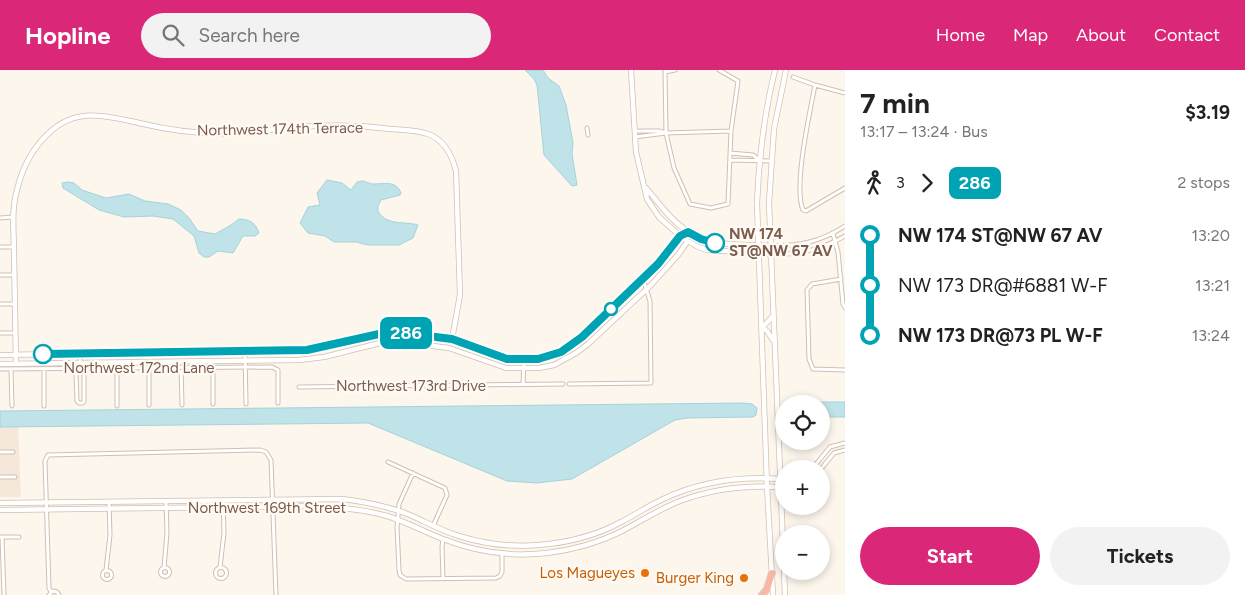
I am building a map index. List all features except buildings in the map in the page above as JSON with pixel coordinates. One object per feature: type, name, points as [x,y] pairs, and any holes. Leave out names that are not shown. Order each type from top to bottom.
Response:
[{"type":"highway","points":[[762,595],[767,589],[772,574]]},
{"type":"street","points":[[631,70],[638,165],[647,199],[659,218],[680,236],[688,242],[708,250],[771,254],[798,253],[820,248],[845,236]]},
{"type":"street","points":[[675,70],[665,71],[666,134],[674,168],[690,204],[711,208],[728,204],[731,131],[738,82],[719,70]]},
{"type":"street","points":[[773,595],[767,486],[757,203],[763,127],[775,70]]},
{"type":"street","points":[[781,460],[769,203],[774,129],[786,70]]},
{"type":"street","points":[[793,77],[845,93]]},
{"type":"street","points":[[815,85],[802,162],[800,197],[803,210],[806,211],[812,208],[845,188]]},
{"type":"street","name":"Northwest 174th Terrace","points":[[16,364],[14,217],[16,191],[34,150],[42,140],[67,120],[96,114],[160,128],[205,133],[239,133],[318,126],[346,126],[426,133],[436,137],[453,158],[456,171],[460,295],[452,339]]},
{"type":"street","points":[[587,128],[588,135]]},
{"type":"street","points":[[635,134],[731,131]]},
{"type":"street","points":[[730,153],[753,155],[759,160]]},
{"type":"street","points":[[730,160],[771,161]]},
{"type":"street","points":[[645,187],[666,212],[688,232],[710,242],[770,246],[797,245],[812,242],[833,234],[845,226]]},
{"type":"street","points":[[0,218],[14,217]]},
{"type":"street","points":[[0,355],[307,350],[379,334],[403,333],[452,339],[507,359],[538,359],[551,356],[571,346],[643,279],[671,249],[680,236],[688,232]]},
{"type":"street","points":[[688,232],[688,242]]},
{"type":"street","points":[[833,234],[838,252],[845,308]]},
{"type":"street","name":"Northwest 173rd Drive","points":[[0,364],[308,359],[324,357],[380,343],[402,342],[449,348],[506,368],[539,368],[554,365],[576,353],[646,289],[665,270],[688,242]]},
{"type":"street","points":[[797,245],[798,253]]},
{"type":"street","points":[[0,247],[14,247]]},
{"type":"street","points":[[0,275],[15,275]]},
{"type":"street","points":[[568,384],[651,383],[650,301],[643,279]]},
{"type":"street","points":[[841,279],[812,284],[807,290],[809,359],[813,369],[845,370]]},
{"type":"street","points":[[0,304],[15,304]]},
{"type":"street","points":[[762,328],[773,315]]},
{"type":"street","points":[[762,328],[774,341]]},
{"type":"street","points":[[0,333],[15,333]]},
{"type":"street","points":[[391,334],[391,343]]},
{"type":"street","points":[[245,351],[246,404]]},
{"type":"street","points":[[80,353],[80,368],[84,373],[83,403],[77,401],[76,373],[80,368]]},
{"type":"street","points":[[523,386],[524,360]]},
{"type":"street","points":[[181,367],[182,405]]},
{"type":"street","points":[[213,367],[213,404]]},
{"type":"street","name":"Northwest 172nd Lane","points":[[0,369],[272,367],[278,370],[278,404]]},
{"type":"street","points":[[117,368],[117,406]]},
{"type":"street","points":[[149,368],[150,405]]},
{"type":"street","points":[[12,369],[12,406]]},
{"type":"street","points":[[44,369],[44,406]]},
{"type":"street","name":"Northwest 173rd Drive","points":[[300,387],[523,386],[563,384]]},
{"type":"street","points":[[819,460],[830,447],[845,443]]},
{"type":"street","points":[[59,595],[56,592],[50,593],[49,588],[45,502],[45,461],[48,455],[260,450],[266,452],[271,460],[276,595]]},
{"type":"street","points":[[828,460],[834,452],[845,450]]},
{"type":"street","points":[[0,452],[13,452]]},
{"type":"street","points":[[388,462],[445,488],[447,495],[432,526]]},
{"type":"street","points":[[413,473],[399,504],[398,511],[400,575],[406,579],[496,578],[502,572],[502,553]]},
{"type":"street","points":[[0,477],[15,477]]},
{"type":"street","name":"Northwest 169th Street","points":[[0,503],[344,500],[374,504],[398,511],[459,536],[488,543],[534,546],[563,542],[594,534],[622,522],[661,500],[689,489],[733,479],[775,479]]},
{"type":"street","name":"Northwest 169th Street","points":[[0,510],[343,508],[373,512],[472,548],[502,553],[532,554],[562,551],[598,541],[618,533],[667,506],[702,493],[735,488],[775,487]]},
{"type":"street","points":[[220,567],[224,533],[223,500]]},
{"type":"street","points":[[164,568],[167,533],[166,501]]},
{"type":"street","points":[[106,570],[110,535],[109,502]]},
{"type":"street","points":[[594,534],[598,541]]},
{"type":"street","points":[[4,595],[1,537],[19,537]]},
{"type":"street","points":[[443,539],[443,578]]},
{"type":"street","points":[[532,554],[534,546]]},
{"type":"street","points":[[784,580],[785,595]]},
{"type":"shaded area","points":[[18,426],[21,497],[0,497],[0,427]]},
{"type":"water","points":[[525,70],[543,70],[548,78],[559,86],[566,105],[573,143],[572,154],[577,185],[572,186],[544,155],[537,85]]},
{"type":"water","points":[[327,180],[342,183],[351,190],[357,182],[362,181],[372,184],[393,184],[396,186],[401,193],[400,195],[381,200],[378,211],[381,216],[390,221],[418,225],[413,238],[399,245],[368,245],[356,242],[334,242],[325,236],[308,233],[300,223],[308,207],[320,205],[317,193]]},
{"type":"water","points":[[62,183],[74,183],[82,190],[106,198],[129,194],[145,201],[168,204],[181,210],[198,231],[215,234],[239,219],[252,222],[259,233],[255,236],[243,236],[233,253],[218,251],[209,257],[204,257],[199,253],[194,236],[173,219],[153,216],[124,217],[99,210],[63,188]]},
{"type":"water","points":[[830,402],[845,402],[845,417],[830,417]]},
{"type":"water","points":[[752,404],[757,408],[756,415],[753,417],[687,418],[675,420],[572,479],[537,483],[507,481],[368,423],[0,427],[0,411]]},
{"type":"bus line","name":"286","points":[[43,354],[307,350],[379,334],[403,333],[452,339],[507,359],[538,359],[561,352],[582,337],[658,264],[680,236],[688,232],[701,239],[715,243]]},
{"type":"place","name":"NW 174 ST@NW 67 AV","points":[[715,243]]},
{"type":"place","name":"Los Magueyes","points":[[645,573]]},
{"type":"place","name":"Burger King","points":[[744,578]]}]
